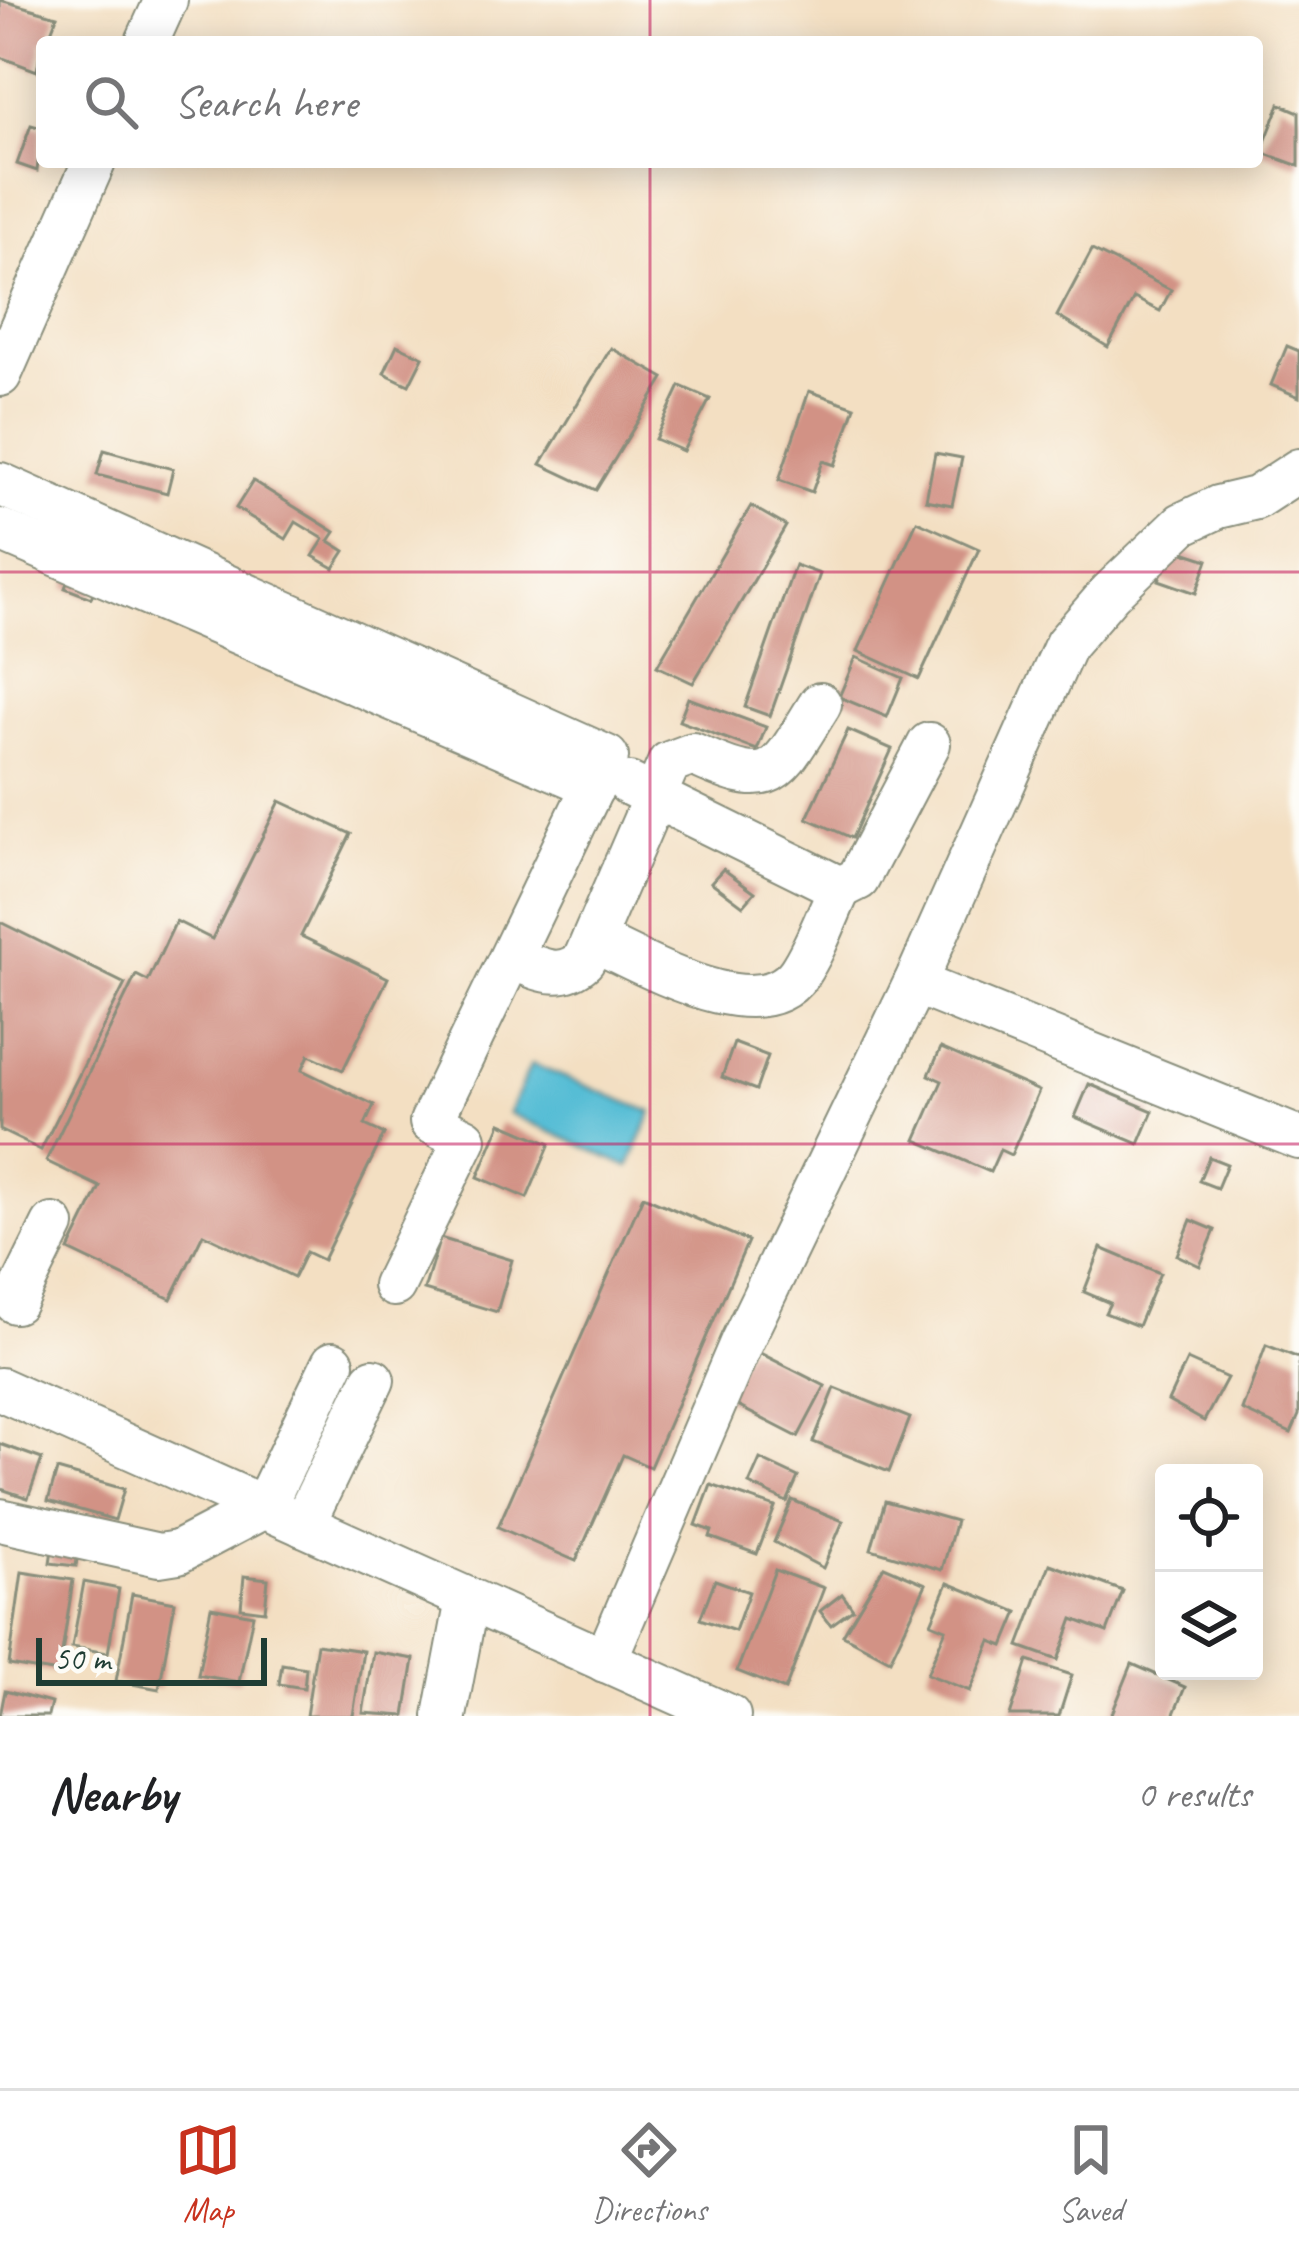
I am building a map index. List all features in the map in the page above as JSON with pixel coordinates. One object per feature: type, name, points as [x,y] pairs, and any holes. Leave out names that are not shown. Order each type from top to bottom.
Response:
[{"type":"street","points":[[150,36],[166,0]]},
{"type":"street","points":[[0,375],[15,302],[91,168]]},
{"type":"street","points":[[605,1661],[741,1343],[915,983],[1066,644],[1110,593],[1183,524],[1218,507],[1256,498],[1299,470]]},
{"type":"street","points":[[0,484],[840,888]]},
{"type":"street","points":[[0,530],[600,771]]},
{"type":"street","points":[[511,958],[556,974],[573,970],[593,940],[653,795],[678,756],[692,754],[737,775],[767,774],[782,765],[820,704]]},
{"type":"street","points":[[593,940],[711,992],[748,996],[779,989],[798,976],[840,888],[858,878],[929,744]]},
{"type":"street","points":[[394,1285],[465,1139],[431,1122],[600,771]]},
{"type":"street","points":[[915,983],[1299,1138]]},
{"type":"street","points":[[14,1302],[52,1225]]},
{"type":"street","points":[[0,1520],[158,1556],[178,1552],[264,1508],[333,1363]]},
{"type":"street","points":[[303,1525],[373,1380]]},
{"type":"street","points":[[0,1389],[729,1716]]},
{"type":"street","points":[[445,1716],[467,1600]]},
{"type":"water","points":[[531,1064],[652,1112],[629,1167],[509,1113]]},
{"type":"building","points":[[0,0],[57,16],[49,36],[36,36],[36,71],[0,57]]},
{"type":"building","points":[[1280,104],[1299,112],[1299,166],[1263,153]]},
{"type":"building","points":[[31,125],[36,126],[37,171],[17,164]]},
{"type":"building","points":[[1092,250],[1171,290],[1160,311],[1134,298],[1108,347],[1057,316]]},
{"type":"building","points":[[397,345],[423,357],[409,385],[384,373]]},
{"type":"building","points":[[1287,346],[1299,351],[1299,397],[1271,385]]},
{"type":"building","points":[[611,348],[664,378],[596,490],[541,464]]},
{"type":"building","points":[[680,386],[710,399],[683,451],[655,439]]},
{"type":"building","points":[[809,391],[855,407],[835,465],[823,461],[812,492],[779,480]]},
{"type":"building","points":[[104,450],[173,469],[167,493],[97,475]]},
{"type":"building","points":[[935,453],[962,458],[952,505],[926,500]]},
{"type":"building","points":[[253,481],[335,532],[329,541],[345,551],[334,568],[313,556],[324,539],[296,522],[286,539],[236,508]]},
{"type":"building","points":[[751,506],[786,526],[693,683],[657,666]]},
{"type":"building","points":[[917,521],[979,549],[919,679],[858,651]]},
{"type":"building","points":[[1171,548],[1208,560],[1196,593],[1159,580]]},
{"type":"building","points":[[74,565],[100,575],[91,598],[65,588]]},
{"type":"building","points":[[795,565],[820,574],[770,716],[745,707]]},
{"type":"building","points":[[856,657],[903,678],[887,717],[839,697]]},
{"type":"building","points":[[688,698],[766,727],[757,750],[679,721]]},
{"type":"building","points":[[848,730],[892,749],[852,838],[807,818]]},
{"type":"building","points":[[280,801],[351,834],[301,936],[388,978],[343,1070],[309,1055],[302,1070],[374,1105],[365,1125],[384,1134],[323,1260],[306,1252],[294,1277],[203,1234],[171,1299],[69,1250],[100,1187],[46,1161],[136,975],[148,981],[176,921],[212,939]]},
{"type":"building","points":[[723,869],[755,892],[743,906],[711,882]]},
{"type":"building","points":[[0,922],[125,984],[41,1150],[0,1130]]},
{"type":"building","points":[[734,1043],[768,1056],[756,1090],[722,1077]]},
{"type":"building","points":[[941,1048],[1039,1091],[1011,1155],[1000,1150],[990,1172],[916,1140],[942,1081],[929,1075]]},
{"type":"building","points":[[1089,1084],[1153,1111],[1139,1144],[1075,1117]]},
{"type":"building","points":[[501,1123],[550,1144],[527,1198],[478,1177]]},
{"type":"building","points":[[1209,1157],[1227,1164],[1217,1188],[1199,1181]]},
{"type":"building","points":[[643,1196],[748,1241],[650,1467],[623,1455],[576,1561],[498,1527]]},
{"type":"building","points":[[1191,1220],[1215,1230],[1200,1266],[1177,1255]]},
{"type":"building","points":[[440,1238],[512,1260],[497,1312],[424,1290]]},
{"type":"building","points":[[1101,1248],[1160,1273],[1138,1326],[1105,1313],[1110,1303],[1084,1292]]},
{"type":"building","points":[[1266,1345],[1299,1358],[1299,1415],[1291,1433],[1242,1410]]},
{"type":"building","points":[[748,1347],[825,1386],[798,1437],[722,1398]]},
{"type":"building","points":[[1187,1360],[1227,1378],[1204,1421],[1168,1401]]},
{"type":"building","points":[[835,1388],[910,1418],[889,1472],[813,1442]]},
{"type":"building","points":[[0,1444],[42,1459],[28,1498],[1,1489]]},
{"type":"building","points":[[760,1459],[798,1477],[787,1502],[749,1484]]},
{"type":"building","points":[[57,1470],[124,1489],[115,1520],[48,1501]]},
{"type":"building","points":[[711,1485],[775,1507],[757,1554],[710,1537],[712,1531],[696,1525]]},
{"type":"building","points":[[792,1500],[843,1521],[823,1568],[774,1542]]},
{"type":"building","points":[[885,1501],[956,1521],[942,1570],[871,1549]]},
{"type":"building","points":[[53,1543],[79,1546],[76,1566],[50,1563]]},
{"type":"building","points":[[1050,1564],[1123,1591],[1107,1632],[1073,1619],[1058,1660],[1019,1646]]},
{"type":"building","points":[[884,1566],[926,1584],[890,1660],[843,1635]]},
{"type":"building","points":[[775,1570],[824,1588],[785,1690],[737,1671]]},
{"type":"building","points":[[22,1572],[73,1580],[59,1673],[9,1665]]},
{"type":"building","points":[[244,1576],[268,1579],[265,1611],[241,1608]]},
{"type":"building","points":[[715,1580],[749,1592],[735,1631],[700,1619]]},
{"type":"building","points":[[84,1582],[119,1589],[108,1653],[72,1647]]},
{"type":"building","points":[[948,1583],[1018,1612],[1004,1646],[991,1641],[970,1691],[927,1674],[946,1629],[931,1623]]},
{"type":"building","points":[[132,1594],[175,1602],[159,1689],[116,1681]]},
{"type":"building","points":[[842,1594],[853,1609],[831,1625],[820,1611]]},
{"type":"building","points":[[211,1607],[253,1615],[239,1682],[198,1675]]},
{"type":"building","points":[[317,1644],[363,1651],[353,1716],[306,1716]]},
{"type":"building","points":[[373,1652],[414,1659],[405,1716],[363,1713]]},
{"type":"building","points":[[1028,1661],[1072,1675],[1059,1716],[1010,1716]]},
{"type":"building","points":[[282,1664],[306,1668],[304,1688],[279,1684]]},
{"type":"building","points":[[1132,1664],[1155,1674],[1155,1680],[1185,1687],[1173,1716],[1111,1716]]},
{"type":"building","points":[[5,1691],[51,1703],[48,1716],[0,1716]]}]
